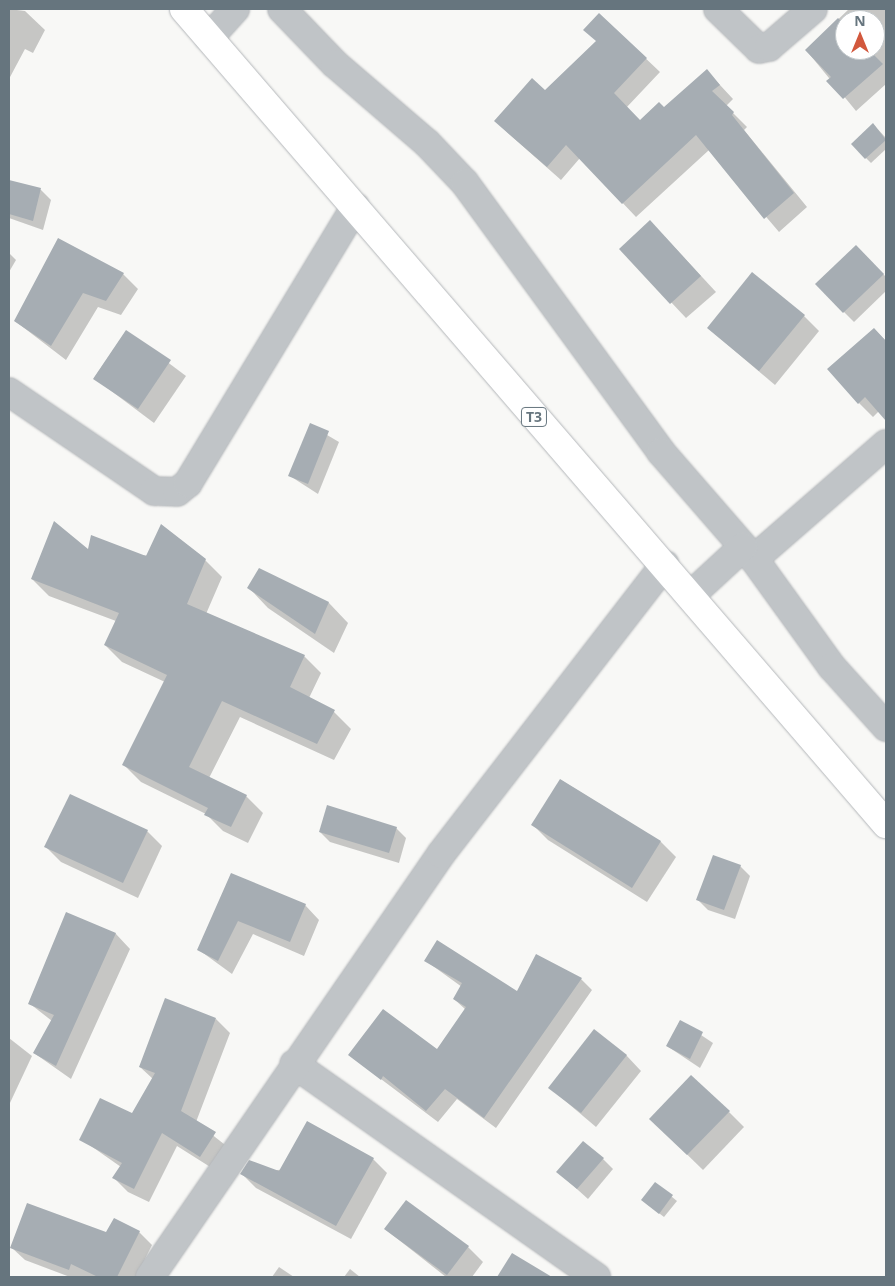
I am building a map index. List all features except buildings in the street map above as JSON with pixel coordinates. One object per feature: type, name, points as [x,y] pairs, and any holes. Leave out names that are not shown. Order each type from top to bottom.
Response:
[{"type":"highway","name":"T3","points":[[184,9],[692,595],[886,824]]},
{"type":"street","points":[[209,38],[235,9]]},
{"type":"street","points":[[282,9],[335,64],[427,143],[465,183],[661,452],[749,553],[832,667],[886,726]]},
{"type":"street","points":[[718,9],[759,49],[769,47],[813,9]]},
{"type":"street","points":[[9,392],[154,491],[177,492],[188,483],[355,207]]},
{"type":"street","points":[[692,595],[749,553],[886,444]]},
{"type":"street","points":[[150,1277],[294,1064],[441,854],[665,564]]},
{"type":"street","points":[[294,1064],[596,1277]]}]
